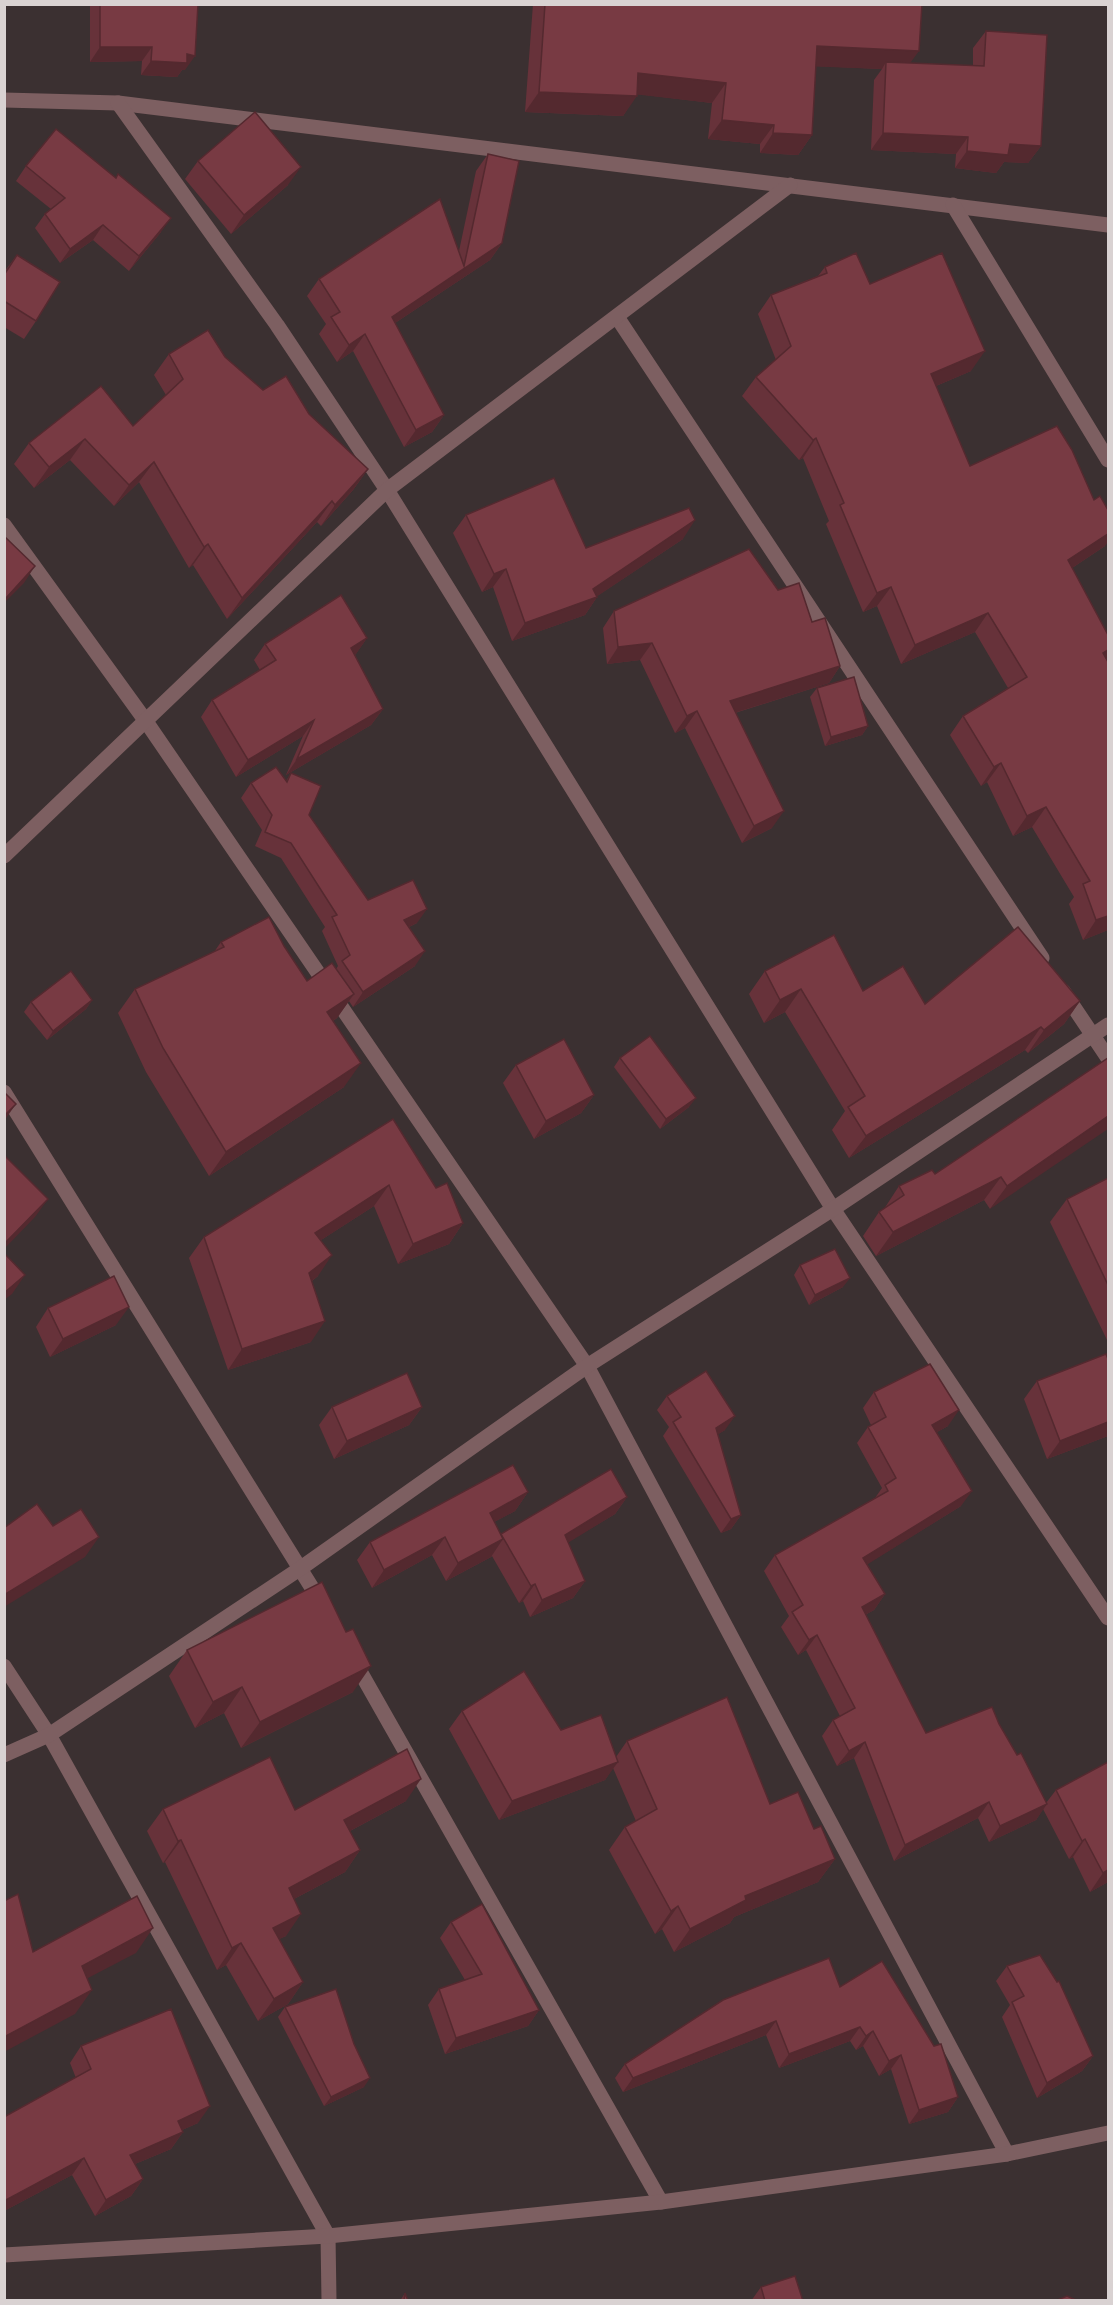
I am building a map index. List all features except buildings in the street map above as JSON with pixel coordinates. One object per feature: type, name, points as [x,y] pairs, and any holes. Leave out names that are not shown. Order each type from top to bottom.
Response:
[{"type":"street","points":[[4,100],[118,103],[1108,225]]},
{"type":"street","points":[[118,103],[277,325],[387,490],[833,1209],[1108,1618]]},
{"type":"street","points":[[4,856],[387,490],[790,185]]},
{"type":"street","points":[[953,205],[1108,460]]},
{"type":"street","points":[[617,317],[1108,1058]]},
{"type":"street","points":[[4,525],[145,720],[587,1366],[1007,2154]]},
{"type":"street","points":[[4,1755],[49,1735],[301,1568],[587,1366],[833,1209],[1108,1025]]},
{"type":"street","points":[[4,1092],[301,1568],[331,1620]]},
{"type":"street","points":[[342,1641],[661,2202]]},
{"type":"street","points":[[4,1666],[49,1735],[328,2236],[329,2301]]},
{"type":"street","points":[[4,2255],[328,2236],[661,2202],[1007,2154],[1108,2133]]}]
